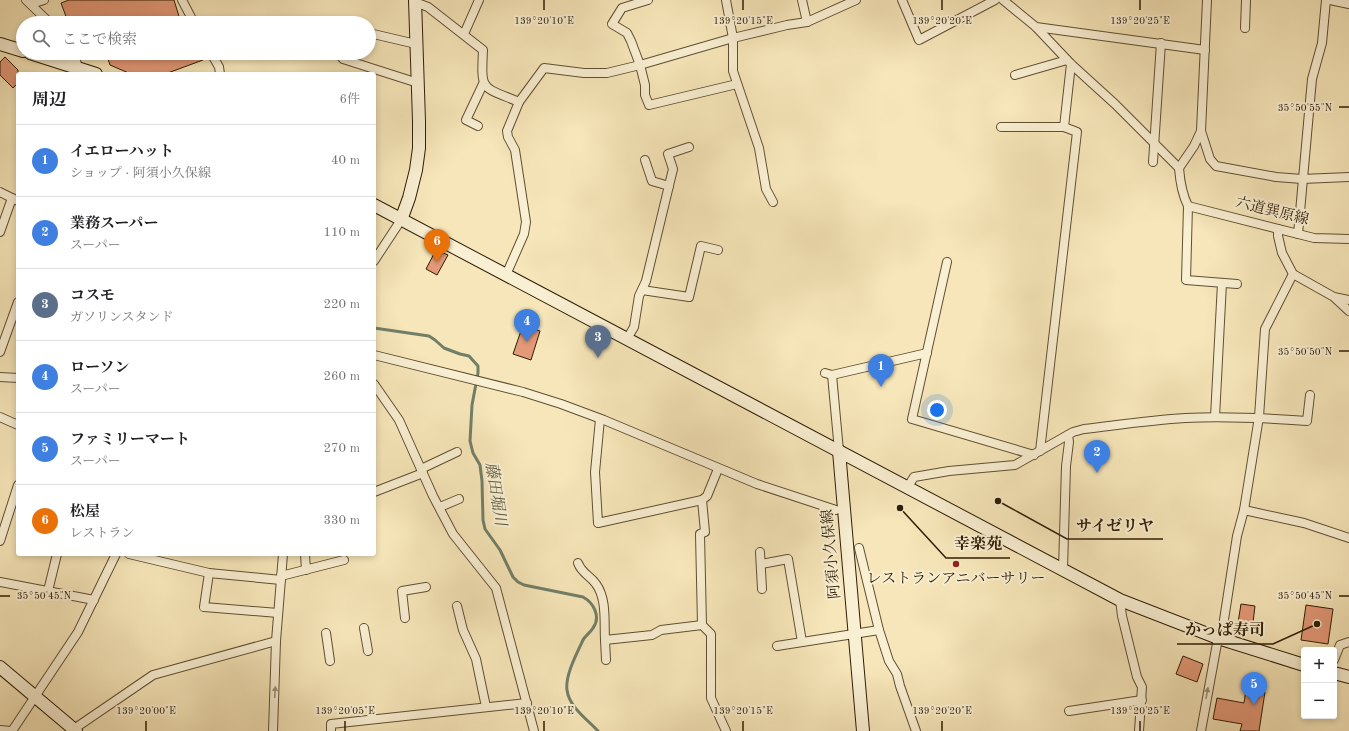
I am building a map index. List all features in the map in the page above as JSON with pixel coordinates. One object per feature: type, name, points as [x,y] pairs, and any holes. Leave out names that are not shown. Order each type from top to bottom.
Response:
[{"type":"street","points":[[29,2],[44,0]]},
{"type":"street","points":[[182,0],[190,16]]},
{"type":"street","points":[[464,34],[479,0]]},
{"type":"street","points":[[648,0],[622,8],[612,24],[627,33],[640,65],[645,85],[645,95],[649,105],[737,84]]},
{"type":"street","points":[[726,0],[733,38],[733,71],[759,148],[766,189],[772,202]]},
{"type":"street","points":[[802,0],[807,22]]},
{"type":"street","points":[[506,275],[524,234],[526,222],[515,150],[507,130],[519,102],[544,68],[584,73],[607,73],[733,38],[787,25],[807,22],[856,0]]},
{"type":"street","points":[[902,0],[919,40],[995,0]]},
{"type":"street","points":[[1003,0],[1036,26],[1069,62],[1115,104],[1179,168]]},
{"type":"street","points":[[1207,0],[1201,131],[1210,159],[1216,166],[1276,177],[1302,179],[1349,177]]},
{"type":"street","points":[[1245,28],[1246,0]]},
{"type":"street","points":[[1298,234],[1312,79],[1322,43],[1326,0]]},
{"type":"street","points":[[1330,0],[1349,4]]},
{"type":"street","points":[[376,258],[401,220],[409,198],[416,170],[419,148],[419,121],[415,1],[428,7],[483,50],[482,75],[487,89],[519,102]]},
{"type":"street","points":[[29,2],[43,16]]},
{"type":"street","points":[[1036,26],[1205,50]]},
{"type":"street","points":[[376,35],[416,44]]},
{"type":"street","points":[[1153,162],[1161,43]]},
{"type":"street","points":[[0,44],[16,49]]},
{"type":"street","points":[[49,60],[79,71]]},
{"type":"street","points":[[76,60],[79,71]]},
{"type":"street","points":[[215,60],[220,72]]},
{"type":"street","points":[[346,60],[418,83]]},
{"type":"street","points":[[1015,75],[1069,62]]},
{"type":"street","points":[[1064,127],[1069,62]]},
{"type":"street","points":[[478,126],[466,120],[484,84]]},
{"type":"street","points":[[1001,127],[1064,127],[1077,132],[1037,453]]},
{"type":"street","points":[[1201,131],[1194,146],[1179,168],[1180,182],[1188,206],[1186,280],[1237,284]]},
{"type":"street","points":[[627,339],[634,327],[639,296],[646,281],[673,169],[668,154],[689,147]]},
{"type":"street","points":[[645,160],[652,181],[669,186]]},
{"type":"street","points":[[0,192],[15,199],[0,232]]},
{"type":"street","points":[[376,206],[1120,600],[1219,639],[1301,664]]},
{"type":"street","name":"六道巽原線","points":[[1188,206],[1314,238],[1349,239]]},
{"type":"street","points":[[1278,229],[1282,253],[1293,274],[1334,297],[1349,311]]},
{"type":"street","points":[[642,290],[689,297],[701,246],[718,250]]},
{"type":"street","points":[[947,262],[912,419],[1037,453]]},
{"type":"street","points":[[1201,731],[1237,536],[1244,510],[1259,417],[1266,329],[1293,274]]},
{"type":"street","points":[[1215,417],[1222,283]]},
{"type":"street","points":[[1334,297],[1349,300]]},
{"type":"street","points":[[0,352],[16,308]]},
{"type":"street","name":"阿須小久保線","points":[[863,731],[839,451],[828,374],[927,353]]},
{"type":"street","points":[[376,355],[531,394],[600,419],[757,484],[836,510]]},
{"type":"street","points":[[0,377],[16,378]]},
{"type":"street","points":[[376,387],[399,420],[453,534],[496,588],[534,731]]},
{"type":"street","points":[[907,488],[914,477],[949,471],[1010,466],[1037,453],[1068,435],[1084,429],[1183,418],[1259,417],[1307,422],[1310,395]]},
{"type":"street","points":[[0,417],[16,424]]},
{"type":"street","points":[[600,419],[595,472],[598,523],[702,500],[707,496],[718,469]]},
{"type":"street","points":[[1063,569],[1066,466],[1069,442],[1068,435]]},
{"type":"street","points":[[376,491],[422,471],[457,452]]},
{"type":"street","points":[[0,541],[3,522],[16,490]]},
{"type":"street","points":[[440,507],[459,499]]},
{"type":"street","points":[[702,500],[705,532],[700,534],[702,625],[712,634],[711,698],[726,731]]},
{"type":"street","points":[[1244,510],[1304,523],[1349,538]]},
{"type":"street","points":[[859,548],[878,630],[889,661],[897,674],[916,731]]},
{"type":"street","points":[[760,552],[762,589]]},
{"type":"street","points":[[48,591],[56,556]]},
{"type":"street","points":[[0,730],[12,731],[78,632],[115,556]]},
{"type":"street","points":[[137,556],[209,573],[281,578],[344,560]]},
{"type":"street","points":[[273,731],[276,641],[283,556]]},
{"type":"street","points":[[305,556],[306,570]]},
{"type":"street","points":[[761,564],[788,559],[802,642]]},
{"type":"street","points":[[578,563],[580,570],[596,584],[603,600],[606,660]]},
{"type":"street","points":[[209,573],[204,607],[278,613]]},
{"type":"street","points":[[0,582],[94,600]]},
{"type":"street","points":[[405,618],[402,591],[426,587]]},
{"type":"street","points":[[1120,600],[1122,616],[1133,662],[1137,677],[1142,687],[1139,731]]},
{"type":"street","points":[[457,606],[463,630],[476,659],[486,707]]},
{"type":"street","points":[[604,640],[652,635],[661,630],[702,625]]},
{"type":"street","points":[[364,628],[368,651]]},
{"type":"street","points":[[777,646],[878,630]]},
{"type":"street","points":[[326,634],[330,660]]},
{"type":"street","points":[[0,667],[73,730],[154,675],[276,641]]},
{"type":"street","points":[[1337,652],[1340,645],[1349,642]]},
{"type":"street","points":[[1337,674],[1349,677]]},
{"type":"street","points":[[1069,711],[1142,700]]},
{"type":"street","points":[[331,731],[331,724],[527,703]]},
{"type":"building","points":[[69,0],[174,0],[179,16],[66,16],[61,3]]},
{"type":"building","points":[[5,57],[18,70],[18,72],[16,72],[16,85],[13,88],[0,75],[0,62]]},
{"type":"building","points":[[108,60],[203,60],[170,72],[126,72],[110,65]]},
{"type":"building","points":[[436,250],[448,255],[437,275],[426,269]]},
{"type":"building","points":[[523,325],[540,331],[531,360],[513,354]]},
{"type":"building","points":[[1241,604],[1255,606],[1252,631],[1237,629]]},
{"type":"building","points":[[1306,605],[1333,609],[1328,644],[1301,640]]},
{"type":"building","points":[[1183,656],[1203,664],[1197,682],[1176,674]]},
{"type":"building","points":[[1246,689],[1265,692],[1259,731],[1240,731],[1242,724],[1213,719],[1217,698],[1244,703]]},
{"type":"waterway","name":"藤田堀川","points":[[376,328],[429,336],[444,348],[469,356],[478,366],[472,405],[470,441],[473,453],[480,465],[483,520],[485,529],[500,550],[513,577],[518,582],[524,585],[583,597],[593,607],[596,615],[595,624],[584,639],[575,658],[568,678],[567,690],[571,702],[598,731]]},
{"type":"place","name":"松屋","points":[[437,262]]},
{"type":"place","name":"ローソン","points":[[527,342]]},
{"type":"place","name":"コスモ","points":[[598,358]]},
{"type":"place","name":"イエローハット","points":[[881,387]]},
{"type":"place","name":"業務スーパー","points":[[1097,473]]},
{"type":"place","name":"サイゼリヤ","points":[[998,501]]},
{"type":"place","name":"幸楽苑","points":[[900,508]]},
{"type":"place","name":"レストランアニバーサリー","points":[[956,564]]},
{"type":"place","name":"かっぱ寿司","points":[[1317,624]]},
{"type":"place","name":"ファミリーマート","points":[[1254,705]]}]
